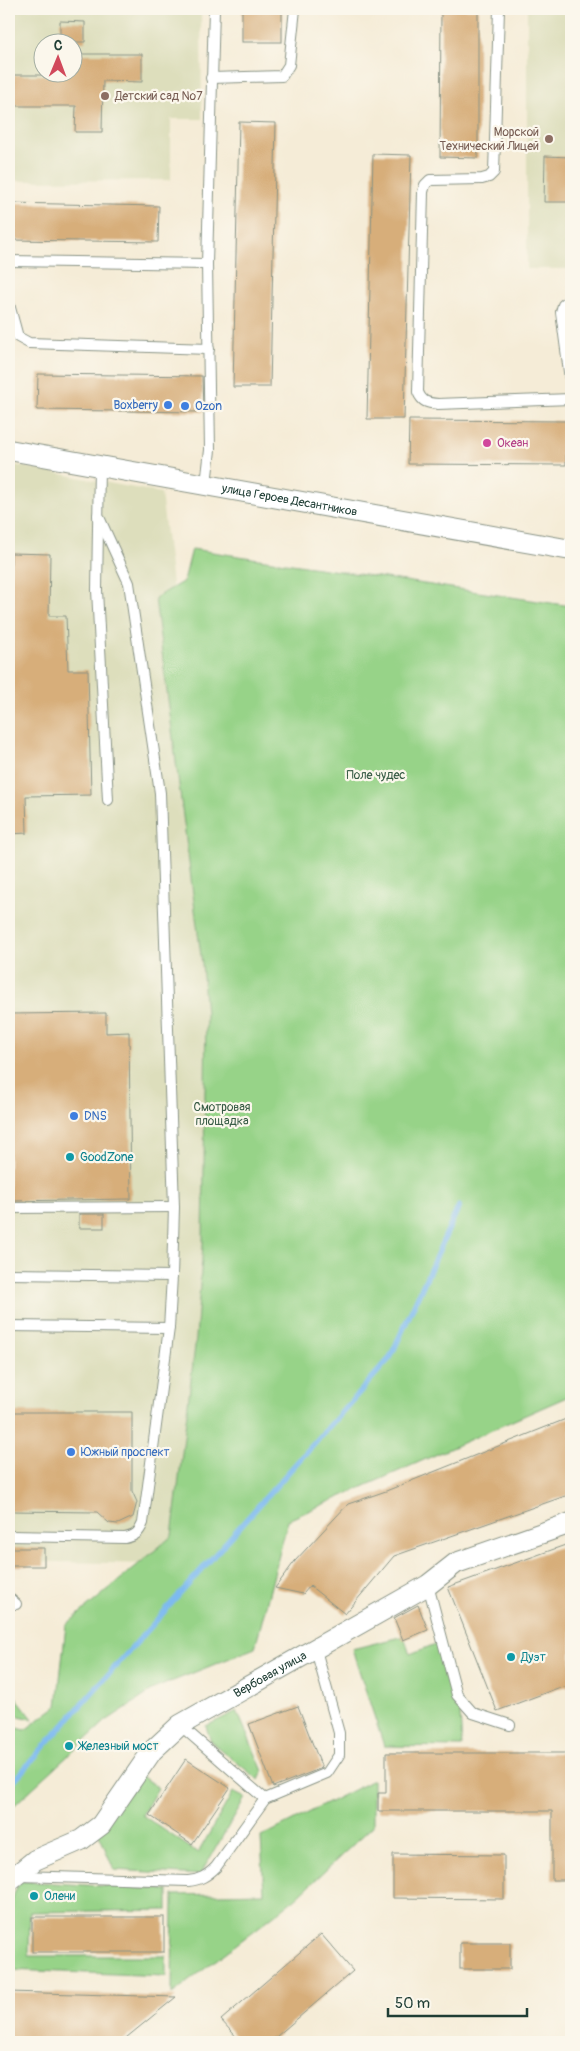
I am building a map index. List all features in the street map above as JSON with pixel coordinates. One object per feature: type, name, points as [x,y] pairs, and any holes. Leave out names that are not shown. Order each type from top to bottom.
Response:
[{"type":"street","name":"улица Героев Десантников","points":[[9,450],[571,550]]},
{"type":"street","name":"Вербовая улица","points":[[11,1878],[35,1860],[81,1840],[101,1825],[152,1751],[180,1725],[316,1650],[428,1585],[456,1563],[571,1523]]},
{"type":"lane","points":[[206,484],[210,450],[207,264],[214,9]]},
{"type":"lane","points":[[211,78],[282,76],[289,65],[295,9]]},
{"type":"lane","points":[[499,9],[494,172],[489,177],[482,179],[430,180],[425,185],[423,192],[418,392],[427,403],[438,404],[571,400]]},
{"type":"lane","points":[[9,261],[207,264]]},
{"type":"lane","points":[[570,384],[561,312],[563,304],[571,298]]},
{"type":"lane","points":[[9,304],[18,337],[29,343],[209,349]]},
{"type":"lane","points":[[100,466],[97,590],[108,800]]},
{"type":"lane","points":[[9,1536],[125,1538],[134,1536],[140,1531],[143,1523],[169,1328],[174,1208],[160,793],[129,583],[98,515]]},
{"type":"lane","points":[[9,1208],[174,1208]]},
{"type":"lane","points":[[9,1274],[172,1276]]},
{"type":"lane","points":[[9,1326],[169,1328]]},
{"type":"lane","points":[[428,1585],[457,1695],[473,1713],[510,1725]]},
{"type":"lane","points":[[11,1878],[199,1880],[216,1868],[265,1799],[328,1773],[339,1755],[339,1733],[316,1650]]},
{"type":"lane","points":[[180,1725],[265,1799]]},
{"type":"shaded area","name":"Детский сад №7","points":[[9,9],[201,9],[202,119],[171,119],[171,180],[9,181]]},
{"type":"shaded area","name":"Морской Технический Лицей","points":[[527,9],[571,9],[571,269],[527,269]]},
{"type":"shaded area","points":[[9,464],[161,493],[223,1007],[186,1567],[155,1564],[9,1561]]},
{"type":"green space","name":"Поле чудес","points":[[192,549],[571,606],[571,1395],[288,1520],[255,1648],[158,1687],[106,1721],[9,1810],[9,1726],[25,1730],[57,1706],[66,1625],[172,1536],[196,1338],[203,1245],[206,1014],[202,964],[155,598],[184,581]]},
{"type":"green space","points":[[404,1636],[410,1654],[438,1643],[460,1713],[462,1747],[384,1746],[352,1649]]},
{"type":"green space","points":[[9,1688],[33,1719],[9,1714]]},
{"type":"green space","points":[[237,1711],[263,1771],[259,1780],[211,1742],[206,1726]]},
{"type":"green space","points":[[140,1775],[158,1788],[142,1815],[198,1853],[233,1792],[245,1798],[200,1875],[114,1870],[96,1827]]},
{"type":"green space","points":[[373,1780],[373,1826],[295,1899],[172,1994],[173,1895],[264,1893],[261,1837]]},
{"type":"green space","points":[[19,1881],[168,1890],[168,1910],[30,1912],[29,1956],[166,1956],[166,1976],[9,1970],[9,1908]]},
{"type":"building","points":[[242,9],[282,9],[282,42],[242,42]]},
{"type":"building","points":[[441,9],[478,9],[478,158],[440,157]]},
{"type":"building","points":[[60,21],[85,22],[85,42],[82,42],[82,32],[60,32]]},
{"type":"building","points":[[82,54],[142,54],[142,82],[103,81],[102,132],[75,132],[76,106],[9,106],[9,75],[32,75],[32,82],[82,82]]},
{"type":"building","points":[[239,122],[276,123],[270,387],[233,387]]},
{"type":"building","points":[[373,154],[411,155],[404,419],[367,419]]},
{"type":"building","points":[[545,156],[571,157],[571,202],[544,202]]},
{"type":"building","points":[[9,203],[159,206],[158,242],[9,240]]},
{"type":"building","points":[[38,374],[202,376],[203,412],[37,410]]},
{"type":"building","name":"Океан","points":[[409,420],[566,421],[566,465],[408,464]]},
{"type":"building","points":[[11,553],[50,554],[49,616],[66,616],[68,670],[88,670],[91,795],[26,796],[27,833],[9,834]]},
{"type":"building","name":"GoodZone","points":[[106,1013],[106,1033],[129,1032],[131,1199],[9,1201],[9,1014]]},
{"type":"building","points":[[79,1214],[104,1214],[104,1228],[79,1228]]},
{"type":"building","name":"Южный проспект","points":[[9,1412],[132,1412],[132,1491],[137,1502],[133,1517],[118,1524],[109,1523],[97,1512],[9,1511]]},
{"type":"building","points":[[571,1417],[571,1494],[394,1556],[345,1614],[310,1586],[303,1594],[275,1588],[295,1561],[348,1504],[386,1491]]},
{"type":"building","points":[[571,1543],[571,1686],[558,1688],[497,1711],[448,1587]]},
{"type":"building","points":[[9,1548],[44,1548],[44,1566],[10,1566]]},
{"type":"building","points":[[418,1605],[428,1630],[403,1640],[394,1618]]},
{"type":"building","points":[[298,1706],[322,1768],[273,1787],[249,1724]]},
{"type":"building","points":[[386,1753],[571,1753],[571,1880],[552,1880],[552,1811],[378,1811],[378,1793],[386,1793]]},
{"type":"building","points":[[186,1759],[230,1788],[192,1844],[149,1815]]},
{"type":"building","points":[[393,1854],[504,1855],[504,1899],[393,1898]]},
{"type":"building","points":[[32,1917],[164,1917],[164,1952],[32,1952]]},
{"type":"building","points":[[321,1934],[353,1971],[270,2042],[241,2042],[221,2020]]},
{"type":"building","points":[[460,1943],[510,1943],[510,1969],[460,1969]]},
{"type":"building","points":[[9,1992],[176,1997],[121,2042],[9,2042]]},
{"type":"waterway","points":[[9,1786],[390,1358],[459,1206]]},
{"type":"place","name":"Детский сад №7","points":[[105,96]]},
{"type":"place","name":"Морской Технический Лицей","points":[[549,139]]},
{"type":"place","name":"Boxberry","points":[[168,405]]},
{"type":"place","name":"Ozon","points":[[185,406]]},
{"type":"place","name":"Океан","points":[[487,443]]},
{"type":"place","name":"DNS","points":[[74,1116]]},
{"type":"place","name":"GoodZone","points":[[70,1157]]},
{"type":"place","name":"Южный проспект","points":[[71,1452]]},
{"type":"place","name":"Дуэт","points":[[511,1657]]},
{"type":"place","name":"Железный мост","points":[[69,1746]]},
{"type":"place","name":"Олени","points":[[34,1896]]},
{"type":"park label","name":"Смотровая площадка","points":[[222,1114]]}]
